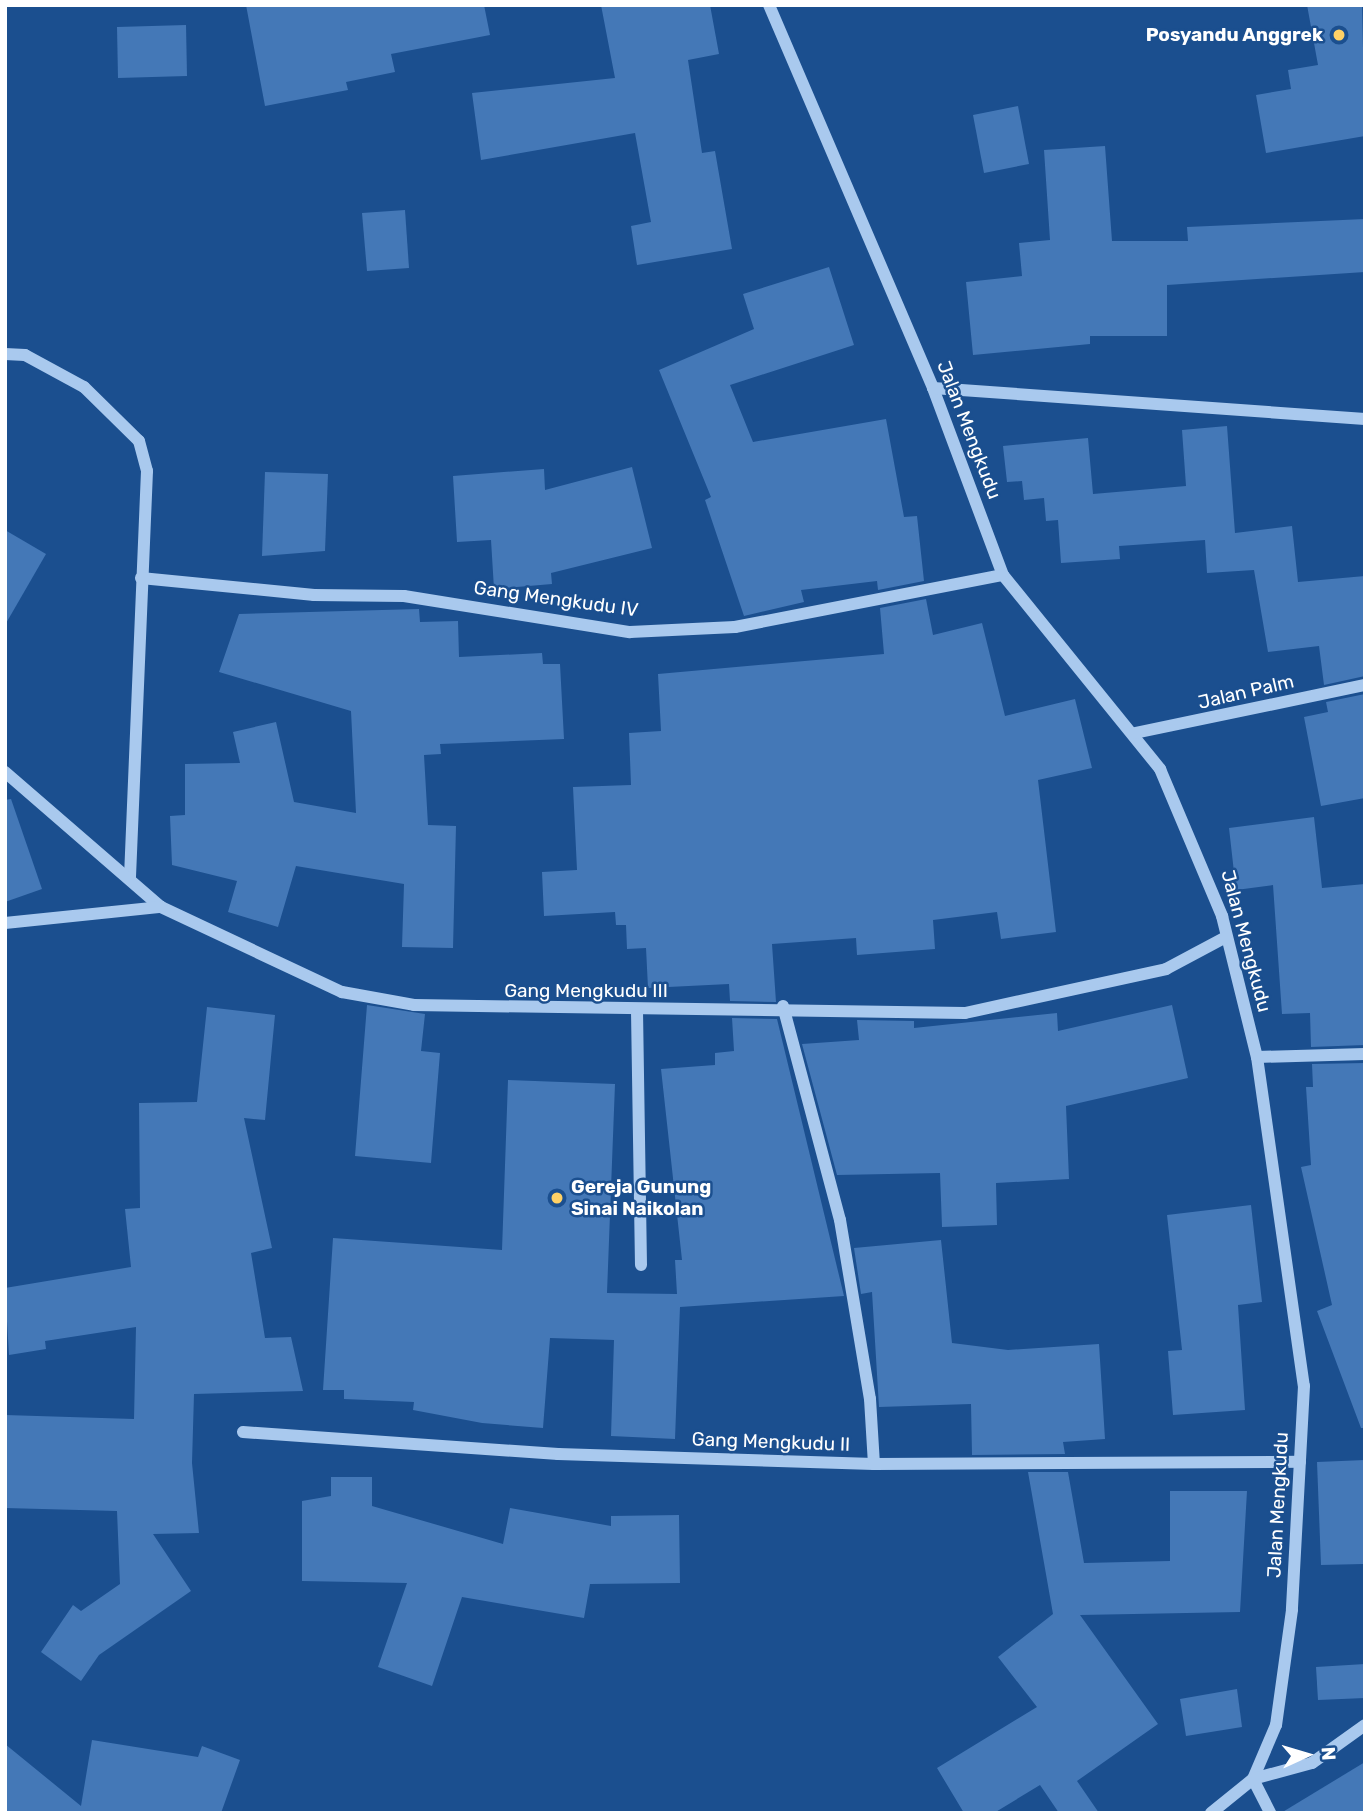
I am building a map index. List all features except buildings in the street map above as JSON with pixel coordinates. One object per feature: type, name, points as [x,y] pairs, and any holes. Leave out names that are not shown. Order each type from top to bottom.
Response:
[{"type":"street","name":"Jalan Mengkudu","points":[[769,5],[933,388],[1003,575],[1135,733],[1160,769],[1204,860],[1226,937],[1257,1057],[1304,1386],[1292,1610],[1278,1712],[1253,1779]]},
{"type":"street","points":[[5,354],[25,355],[84,387],[139,441],[147,471],[130,880]]},
{"type":"street","points":[[933,388],[1365,419]]},
{"type":"street","name":"Gang Mengkudu IV","points":[[141,578],[314,595],[404,596],[630,632],[735,627],[1003,575]]},
{"type":"street","name":"Jalan Palm","points":[[1135,733],[1365,685]]},
{"type":"street","name":"Gang Mengkudu III","points":[[5,772],[161,907],[342,992],[440,1007],[637,1011],[783,1006],[965,1013],[1166,969],[1226,937]]},
{"type":"street","points":[[5,923],[161,907]]},
{"type":"street","points":[[783,1006],[840,1220],[870,1399],[874,1464]]},
{"type":"street","points":[[637,1011],[641,1265]]},
{"type":"street","points":[[1257,1057],[1365,1054]]},
{"type":"street","name":"Gang Mengkudu II","points":[[243,1432],[558,1454],[874,1464],[1300,1462]]},
{"type":"street","points":[[1211,1813],[1253,1779],[1312,1763],[1365,1726]]},
{"type":"street","points":[[1253,1779],[1270,1813]]},
{"type":"place","name":"Posyandu Anggrek","points":[[1339,35]]},
{"type":"place","name":"Gereja Gunung Sinai Naikolan","points":[[557,1198]]}]
